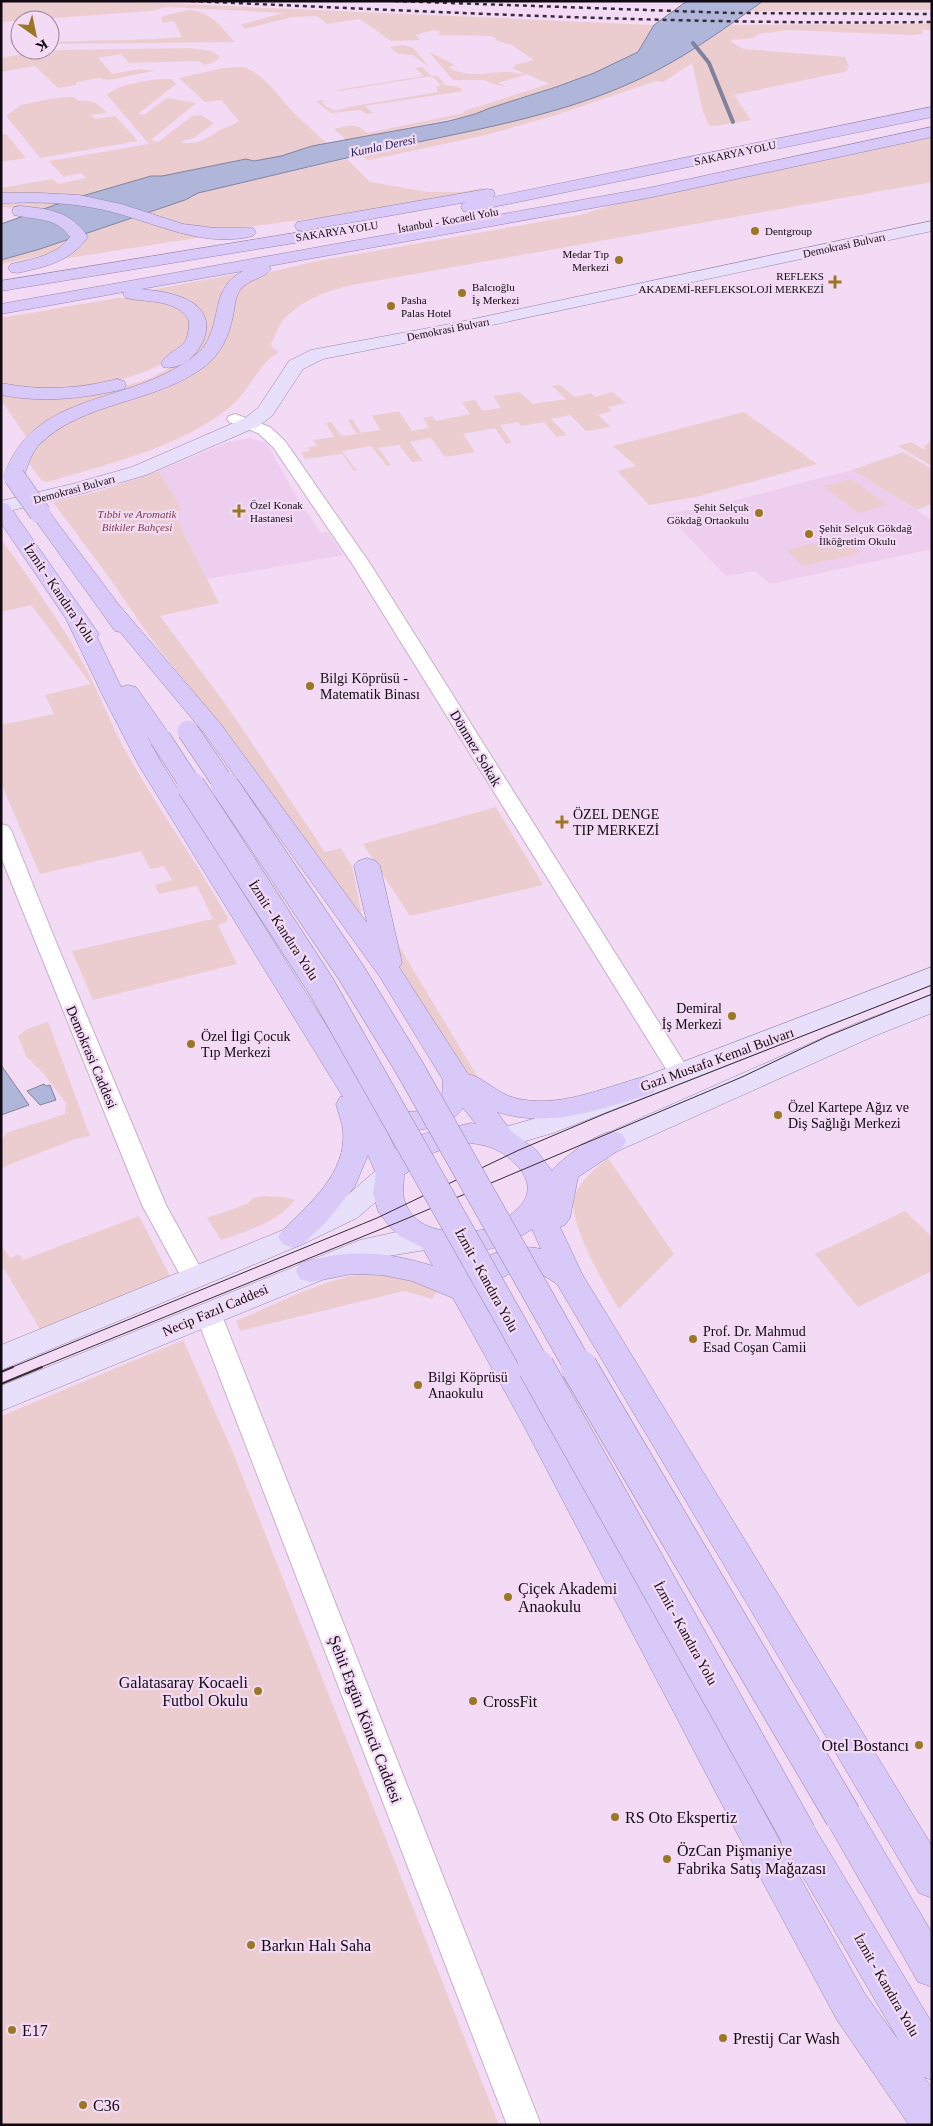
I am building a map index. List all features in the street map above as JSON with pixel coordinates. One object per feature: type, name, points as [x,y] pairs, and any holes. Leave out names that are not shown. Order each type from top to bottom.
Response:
[{"type":"highway","points":[[1,272],[281,230],[462,199],[932,103]]},
{"type":"highway","points":[[885,127],[932,112]]},
{"type":"highway","points":[[885,127],[932,123]]},
{"type":"highway","name":"SAKARYA YOLU","points":[[1,286],[406,220],[752,150],[885,127]]},
{"type":"highway","name":"İstanbul - Kocaeli Yolu","points":[[1,296],[417,226],[782,155],[885,127]]},
{"type":"highway","points":[[21,306],[648,193],[932,132]]},
{"type":"highway","points":[[578,176],[752,150]]},
{"type":"highway","points":[[509,218],[782,155]]},
{"type":"highway","points":[[1,198],[72,200],[103,204],[198,231],[239,233],[281,230]]},
{"type":"highway","points":[[1,210],[35,212],[61,219],[70,224],[79,237],[68,250],[57,256],[41,263],[1,272]]},
{"type":"highway","points":[[14,476],[22,455],[30,443],[47,429],[77,414],[144,390],[176,376],[205,356],[218,338],[230,290],[237,281],[260,269],[346,248]]},
{"type":"highway","points":[[1,309],[108,295],[144,295],[180,303],[196,316],[199,326],[196,340],[185,352],[167,365],[139,378],[108,387],[70,393],[36,394],[1,389]]},
{"type":"highway","name":"İzmit - Kandıra Yolu","points":[[1,459],[113,610],[174,735],[368,1067],[798,1834],[932,2061]]},
{"type":"highway","name":"İzmit - Kandıra Yolu","points":[[4,512],[77,619],[174,735],[352,974],[409,1066],[578,1366],[932,1970]]},
{"type":"highway","points":[[113,610],[212,728],[391,974],[454,1075],[501,1138],[526,1157],[539,1173],[543,1186],[543,1222],[563,1265],[932,1881]]},
{"type":"highway","points":[[77,619],[113,694],[150,764],[342,1070],[362,1106],[390,1174],[388,1193],[393,1211],[401,1221],[412,1230],[434,1240],[462,1242],[502,1235],[528,1218],[541,1198],[543,1186]]},
{"type":"highway","points":[[367,866],[391,974]]},
{"type":"highway","points":[[293,1237],[328,1203],[344,1181],[356,1156],[357,1132],[342,1070]]},
{"type":"highway","points":[[454,1075],[498,1102],[512,1108],[535,1111],[573,1106],[643,1086]]},
{"type":"highway","points":[[362,1106],[380,1117],[398,1121],[430,1118],[448,1108],[456,1098],[454,1075]]},
{"type":"highway","points":[[390,1174],[408,1152],[430,1143],[471,1133],[501,1138]]},
{"type":"highway","points":[[563,1265],[554,1229],[562,1179],[568,1170],[612,1141]]},
{"type":"highway","points":[[434,1240],[539,1423],[766,1853],[851,2007],[932,2123]]},
{"type":"highway","points":[[467,1296],[488,1271],[515,1259],[533,1258],[563,1265]]},
{"type":"highway","points":[[310,1271],[351,1263],[401,1266],[428,1274],[467,1296]]},
{"type":"main road","name":"Demokrasi Bulvarı","points":[[4,512],[130,473],[253,421],[296,365],[310,357],[328,351],[891,232],[932,221]]},
{"type":"main road","name":"Demokrasi Bulvarı","points":[[891,232],[932,226]]},
{"type":"main road","name":"Demokrasi Bulvarı","points":[[253,421],[248,409],[284,363],[294,356],[334,343],[447,326]]},
{"type":"main road","name":"Demokrasi Bulvarı","points":[[1,499],[70,484],[120,469],[253,421]]},
{"type":"main road","name":"Gazi Mustafa Kemal Bulvarı","points":[[501,1138],[543,1126],[678,1072],[829,1017],[932,975]]},
{"type":"main road","name":"Gazi Mustafa Kemal Bulvarı","points":[[543,1186],[562,1166],[612,1141],[932,1003]]},
{"type":"main road","points":[[1,1358],[293,1237],[347,1211],[390,1174]]},
{"type":"main road","name":"Necip Fazıl Caddesi","points":[[1,1399],[310,1271],[371,1248],[401,1242],[434,1240]]},
{"type":"street","name":"Dönmez Sokak","points":[[253,421],[285,452],[362,566],[678,1072]]},
{"type":"street","name":"Demokrasi Caddesi","points":[[1,830],[44,942],[154,1205],[194,1278]]},
{"type":"street","name":"Şehit Ergün Köncü Caddesi","points":[[208,1313],[524,2125]]},
{"type":"shaded area","name":"Özel Konak Hastanesi","points":[[250,438],[267,443],[293,491],[321,533],[328,532],[343,555],[207,579],[175,516],[158,471],[228,442]]},
{"type":"shaded area","name":"Şehit Selçuk Gökdağ İlköğretim Okulu","points":[[852,470],[932,520],[932,549],[770,584],[755,571],[726,576],[666,514],[713,506]]},
{"type":"green space","points":[[1,1],[116,1],[654,25],[638,52],[594,73],[475,114],[346,140],[334,129],[356,126],[367,133],[464,113],[464,111],[549,84],[527,74],[498,83],[507,87],[484,80],[453,80],[429,52],[455,65],[448,67],[468,74],[505,72],[525,74],[512,68],[516,66],[514,65],[534,60],[512,45],[494,40],[497,39],[492,36],[438,35],[440,31],[433,30],[416,35],[420,40],[391,41],[360,19],[327,24],[317,16],[292,17],[245,29],[240,25],[283,13],[167,7],[151,11],[60,18],[60,10],[10,10],[10,21],[1,22]]},
{"type":"green space","points":[[761,2],[932,2],[932,10],[750,11]]},
{"type":"green space","points":[[188,10],[203,13],[214,20],[235,42],[60,44],[60,42],[182,37],[174,21],[163,23],[161,18]]},
{"type":"green space","points":[[932,24],[932,30],[922,30],[922,34],[913,35],[787,30],[759,34],[754,38],[731,40],[744,49],[845,57],[849,67],[846,67],[848,71],[734,95],[751,120],[715,126],[709,125],[703,112],[692,63],[663,82],[656,81],[556,115],[486,135],[370,160],[365,159],[361,155],[518,120],[587,100],[651,74],[696,48],[730,25]]},
{"type":"green space","points":[[404,45],[413,48],[430,68],[413,55],[398,54],[390,47]]},
{"type":"green space","points":[[189,48],[211,51],[219,56],[219,58],[212,63],[204,65],[199,61],[129,63],[121,54],[98,58],[112,74],[141,69],[154,71],[108,80],[99,78],[58,88],[35,66],[1,72],[1,58],[10,56],[10,60],[60,60],[60,50]]},
{"type":"green space","points":[[243,67],[259,75],[295,114],[326,143],[266,159],[246,159],[162,176],[151,176],[79,197],[1,195],[1,188],[52,179],[59,184],[86,178],[81,173],[64,177],[49,161],[149,144],[107,95],[126,85],[167,79],[171,79],[176,84],[138,114],[144,115],[167,98],[196,103],[151,140],[158,142],[192,116],[201,115],[214,123],[194,138],[182,143],[194,143],[234,124],[239,121],[221,100],[205,102],[179,78],[224,68]]},
{"type":"green space","points":[[422,67],[430,75],[438,76],[445,85],[459,87],[463,91],[365,106],[373,113],[366,114],[361,110],[331,113],[316,101],[325,100],[322,102],[325,106],[336,111],[349,107],[438,92],[436,87],[441,85],[432,76],[337,90],[424,76],[415,68]]},
{"type":"green space","points":[[73,97],[79,101],[95,103],[107,113],[91,115],[95,119],[115,116],[138,141],[40,158],[7,115],[21,105],[55,98]]},
{"type":"green space","points":[[6,134],[26,158],[1,162],[1,135]]},
{"type":"green space","points":[[932,137],[932,182],[358,284],[328,292],[309,300],[284,319],[271,343],[272,347],[279,352],[265,364],[229,408],[209,422],[188,434],[142,453],[47,482],[42,481],[30,465],[29,458],[37,444],[66,423],[195,371],[236,290],[258,275],[312,262],[579,215],[616,204]]},
{"type":"green space","points":[[347,159],[370,182],[428,192],[461,192],[482,188],[484,190],[354,213],[232,229],[188,226],[148,212],[185,200],[198,193]]},
{"type":"green space","points":[[1,201],[66,202],[44,210],[1,207]]},
{"type":"green space","points":[[135,217],[215,235],[62,259],[83,245],[87,233]]},
{"type":"green space","points":[[67,241],[50,254],[1,264],[1,260]]},
{"type":"green space","points":[[240,273],[223,287],[210,341],[187,365],[36,431],[27,438],[1,400],[1,394],[116,389],[151,378],[183,361],[203,339],[206,332],[206,319],[203,313],[195,306],[146,291]]},
{"type":"green space","points":[[117,298],[155,300],[179,308],[187,316],[190,326],[184,343],[173,355],[159,365],[133,376],[108,383],[59,390],[1,385],[1,318]]},
{"type":"green space","points":[[560,385],[575,397],[591,393],[595,397],[612,392],[626,403],[608,407],[612,411],[598,415],[611,427],[586,431],[570,415],[551,419],[567,435],[556,437],[544,422],[521,426],[518,422],[500,425],[512,443],[506,444],[495,428],[463,434],[475,452],[445,457],[431,438],[410,442],[423,461],[412,462],[399,445],[378,448],[391,465],[387,466],[371,446],[342,451],[357,471],[354,471],[342,454],[304,459],[302,452],[310,451],[308,447],[317,446],[313,440],[334,437],[326,423],[331,422],[341,436],[357,434],[348,420],[352,419],[361,433],[380,430],[372,416],[399,411],[412,431],[429,428],[423,418],[432,416],[436,421],[470,414],[462,402],[475,400],[483,411],[501,408],[493,396],[519,392],[533,404],[566,399],[552,386]]},
{"type":"green space","points":[[744,412],[817,464],[696,497],[649,505],[617,471],[636,466],[613,446]]},
{"type":"green space","points":[[932,440],[932,466],[898,446],[911,442],[925,450],[924,446]]},
{"type":"green space","points":[[903,452],[932,469],[932,504],[917,510],[852,470]]},
{"type":"green space","name":"Tıbbi ve Aromatik Bitkiler Bahçesi","points":[[158,471],[177,501],[181,512],[175,516],[219,603],[160,616],[229,709],[325,852],[341,848],[352,866],[364,926],[243,754],[152,640],[108,576],[53,502],[100,491]]},
{"type":"green space","points":[[852,479],[887,505],[858,513],[823,486]]},
{"type":"green space","points":[[841,537],[860,553],[803,566],[786,550]]},
{"type":"green space","points":[[1,539],[74,647],[130,759],[228,918],[227,922],[218,925],[237,964],[93,1000],[72,951],[213,919],[197,886],[159,894],[155,885],[172,880],[164,866],[150,869],[141,851],[40,874],[1,783],[1,725],[54,714],[45,695],[91,684],[31,605],[1,612]]},
{"type":"green space","points":[[496,807],[543,885],[410,916],[363,844]]},
{"type":"green space","points":[[393,936],[480,1081],[466,1072],[407,981],[398,963]]},
{"type":"green space","points":[[48,1022],[90,1136],[75,1139],[1,1168],[1,1142],[6,1133],[65,1114],[66,1103],[44,1074],[26,1056],[18,1036],[27,1029]]},
{"type":"green space","points":[[608,1158],[674,1254],[619,1309],[589,1255],[582,1239],[574,1210],[576,1193],[588,1176]]},
{"type":"green space","points":[[264,1196],[295,1200],[280,1215],[271,1220],[221,1240],[207,1218],[247,1204],[253,1198]]},
{"type":"green space","points":[[905,1211],[932,1237],[932,1271],[858,1307],[815,1254]]},
{"type":"green space","points":[[139,1216],[170,1276],[40,1329],[4,1269],[1,1270],[1,1245],[10,1258],[19,1254],[23,1260]]},
{"type":"green space","points":[[370,1273],[413,1281],[437,1292],[432,1299],[404,1291],[240,1331],[236,1321],[285,1299],[336,1280]]},
{"type":"green space","points":[[183,1340],[232,1450],[499,2125],[1,2125],[1,1416]]},
{"type":"water","name":"Kumla Deresi","points":[[687,1],[763,1],[681,57],[652,73],[583,101],[512,122],[368,153],[198,193],[185,200],[40,249],[1,260],[1,224],[72,199],[151,176],[162,176],[246,159],[254,161],[281,156],[312,146],[449,121],[475,114],[594,73],[638,52],[654,25]]},
{"type":"water","points":[[1,1065],[29,1105],[1,1115]]},
{"type":"water","points":[[44,1084],[46,1086],[50,1085],[56,1100],[40,1105],[27,1091]]},
{"type":"waterway","points":[[693,43],[709,63],[733,122]]},
{"type":"tram line","points":[[10,1368],[377,1218],[519,1150],[604,1114],[932,985]]},
{"type":"tram line","points":[[39,1368],[401,1221],[742,1077],[828,1036],[932,994]]},
{"type":"tram line","points":[[1,1372],[13,1367]]},
{"type":"tram line","points":[[1,1384],[42,1367]]},
{"type":"railway","points":[[191,1],[654,20],[932,22]]},
{"type":"railway","points":[[395,1],[731,13],[932,14]]},
{"type":"place","name":"Dentgroup","points":[[755,231]]},
{"type":"place","name":"Medar Tıp Merkezi","points":[[619,260]]},
{"type":"place","name":"REFLEKS AKADEMİ-REFLEKSOLOJİ MERKEZİ","points":[[835,282]]},
{"type":"place","name":"Balcıoğlu İş Merkezi","points":[[462,293]]},
{"type":"place","name":"Pasha Palas Hotel","points":[[391,306]]},
{"type":"place","name":"Özel Konak Hastanesi","points":[[239,511]]},
{"type":"place","name":"Şehit Selçuk Gökdağ Ortaokulu","points":[[759,513]]},
{"type":"place","name":"Şehit Selçuk Gökdağ İlköğretim Okulu","points":[[809,534]]},
{"type":"place","name":"Bilgi Köprüsü - Matematik Binası","points":[[310,686]]},
{"type":"place","name":"ÖZEL DENGE TIP MERKEZİ","points":[[562,822]]},
{"type":"place","name":"Demiral İş Merkezi","points":[[732,1016]]},
{"type":"place","name":"Özel İlgi Çocuk Tıp Merkezi","points":[[191,1044]]},
{"type":"place","name":"Özel Kartepe Ağız ve Diş Sağlığı Merkezi","points":[[778,1115]]},
{"type":"place","name":"Prof. Dr. Mahmud Esad Coşan Camii","points":[[693,1339]]},
{"type":"place","name":"Bilgi Köprüsü Anaokulu","points":[[418,1385]]},
{"type":"place","name":"Çiçek Akademi Anaokulu","points":[[508,1597]]},
{"type":"place","name":"Galatasaray Kocaeli Futbol Okulu","points":[[258,1691]]},
{"type":"place","name":"CrossFit","points":[[473,1701]]},
{"type":"place","name":"Otel Bostancı","points":[[919,1745]]},
{"type":"place","name":"RS Oto Ekspertiz","points":[[615,1817]]},
{"type":"place","name":"ÖzCan Pişmaniye Fabrika Satış Mağazası","points":[[667,1859]]},
{"type":"place","name":"Barkın Halı Saha","points":[[251,1945]]},
{"type":"place","name":"E17","points":[[12,2030]]},
{"type":"place","name":"Prestij Car Wash","points":[[723,2038]]},
{"type":"place","name":"C36","points":[[83,2105]]}]
